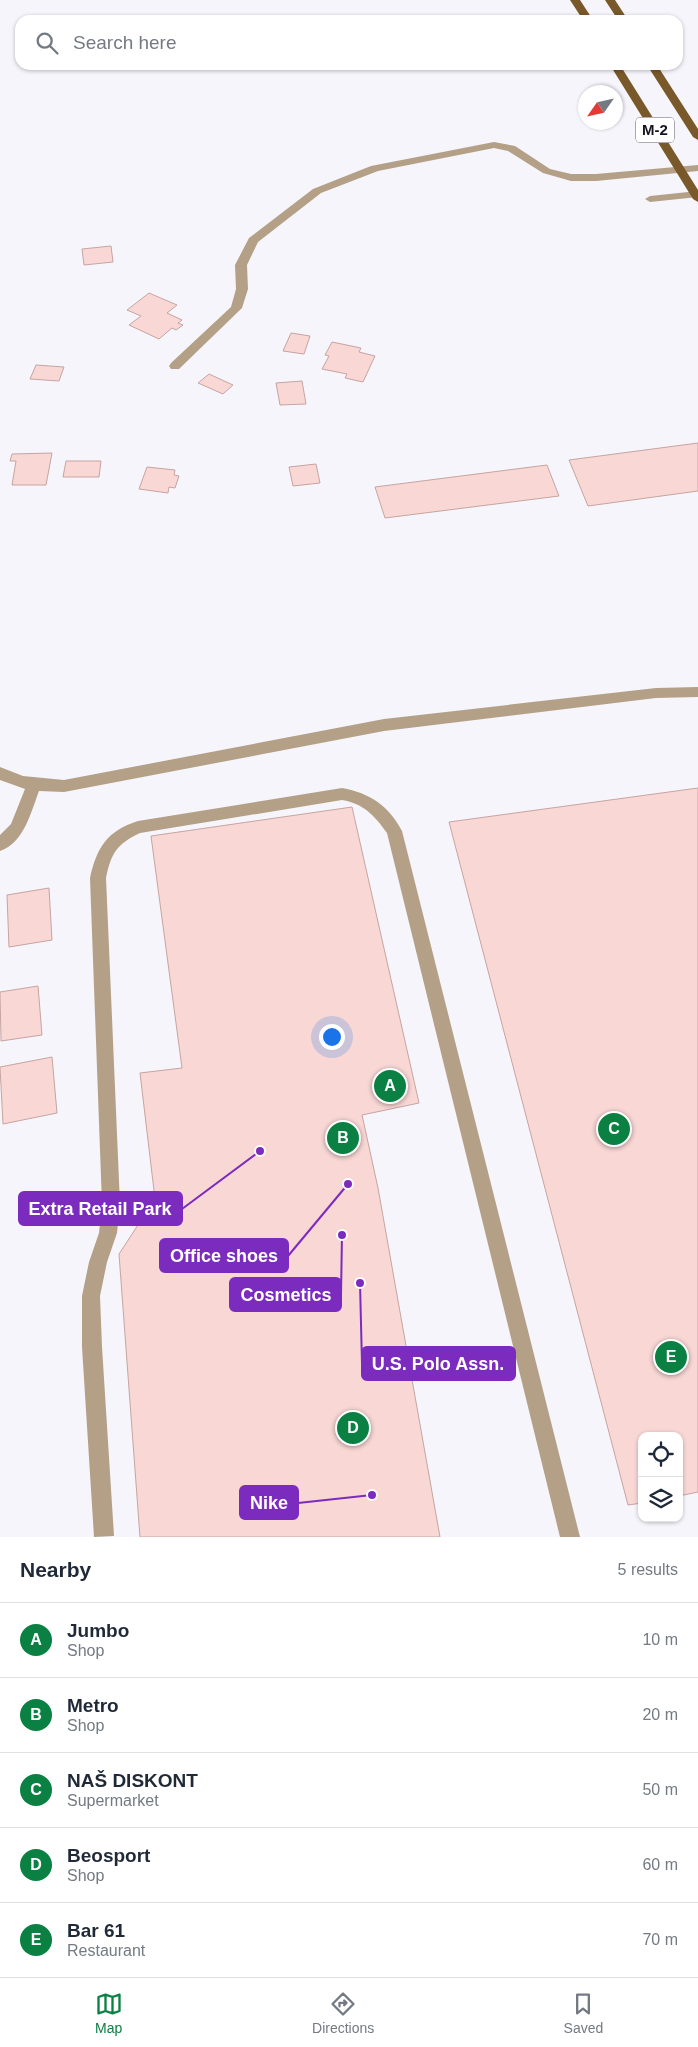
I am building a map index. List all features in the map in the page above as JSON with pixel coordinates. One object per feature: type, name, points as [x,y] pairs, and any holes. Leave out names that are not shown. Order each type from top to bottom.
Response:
[{"type":"main road","points":[[575,0],[585,15]]},
{"type":"main road","points":[[610,0],[620,15]]},
{"type":"main road","name":"M-2","points":[[618,70],[697,196]]},
{"type":"main road","name":"M-2","points":[[655,70],[698,136]]},
{"type":"lane","points":[[175,366],[236,308],[242,289],[241,265],[253,240],[317,191],[353,176],[375,168],[494,145],[506,145],[516,150],[535,165],[555,174],[580,178],[698,168]]},
{"type":"lane","points":[[650,199],[697,196]]},
{"type":"lane","points":[[0,773],[9,778],[34,785],[64,786],[384,725],[656,693],[698,692]]},
{"type":"lane","points":[[0,845],[17,828],[34,785]]},
{"type":"lane","points":[[104,1536],[92,1347],[92,1296],[98,1262],[108,1233],[112,1204],[98,878],[101,859],[118,836],[138,827],[342,794],[360,797],[378,808],[394,830],[570,1537]]},
{"type":"building","points":[[111,246],[113,262],[84,265],[82,249]]},
{"type":"building","points":[[149,293],[177,305],[167,313],[182,320],[178,323],[183,325],[176,330],[172,328],[159,339],[129,325],[141,316],[127,310]]},
{"type":"building","points":[[291,333],[310,336],[304,354],[283,351]]},
{"type":"building","points":[[332,342],[361,348],[359,352],[375,356],[363,382],[345,378],[347,374],[322,369],[329,356],[325,355]]},
{"type":"building","points":[[36,365],[64,367],[59,381],[30,379]]},
{"type":"building","points":[[209,374],[233,385],[223,394],[198,383]]},
{"type":"building","points":[[302,381],[306,404],[280,405],[276,383]]},
{"type":"building","points":[[698,443],[698,491],[588,506],[569,460]]},
{"type":"building","points":[[52,453],[46,485],[12,485],[16,461],[10,461],[12,454]]},
{"type":"building","points":[[66,461],[101,461],[99,477],[63,477]]},
{"type":"building","points":[[316,464],[320,483],[293,486],[289,467]]},
{"type":"building","points":[[547,465],[559,496],[385,518],[375,487]]},
{"type":"building","points":[[147,467],[175,470],[174,475],[179,476],[175,488],[169,487],[168,493],[139,489]]},
{"type":"building","points":[[698,788],[698,1492],[683,1495],[683,1432],[638,1432],[638,1504],[628,1505],[449,822]]},
{"type":"building","points":[[352,807],[419,1103],[362,1115],[378,1188],[440,1537],[140,1537],[119,1254],[155,1199],[140,1073],[182,1068],[151,836]]},
{"type":"building","points":[[49,888],[52,940],[9,947],[7,895]]},
{"type":"building","points":[[38,986],[42,1035],[1,1041],[0,992]]},
{"type":"building","points":[[52,1057],[57,1113],[3,1124],[0,1067]]},
{"type":"place","name":"Jumbo","points":[[390,1086]]},
{"type":"place","name":"NAŠ DISKONT","points":[[614,1129]]},
{"type":"place","name":"Metro","points":[[343,1138]]},
{"type":"place","name":"Extra Retail Park","points":[[260,1151]]},
{"type":"place","name":"Office shoes","points":[[348,1184]]},
{"type":"place","name":"Cosmetics","points":[[342,1235]]},
{"type":"place","name":"U.S. Polo Assn.","points":[[360,1283]]},
{"type":"place","name":"Bar 61","points":[[671,1357]]},
{"type":"place","name":"Beosport","points":[[353,1428]]},
{"type":"place","name":"Nike","points":[[372,1495]]}]
